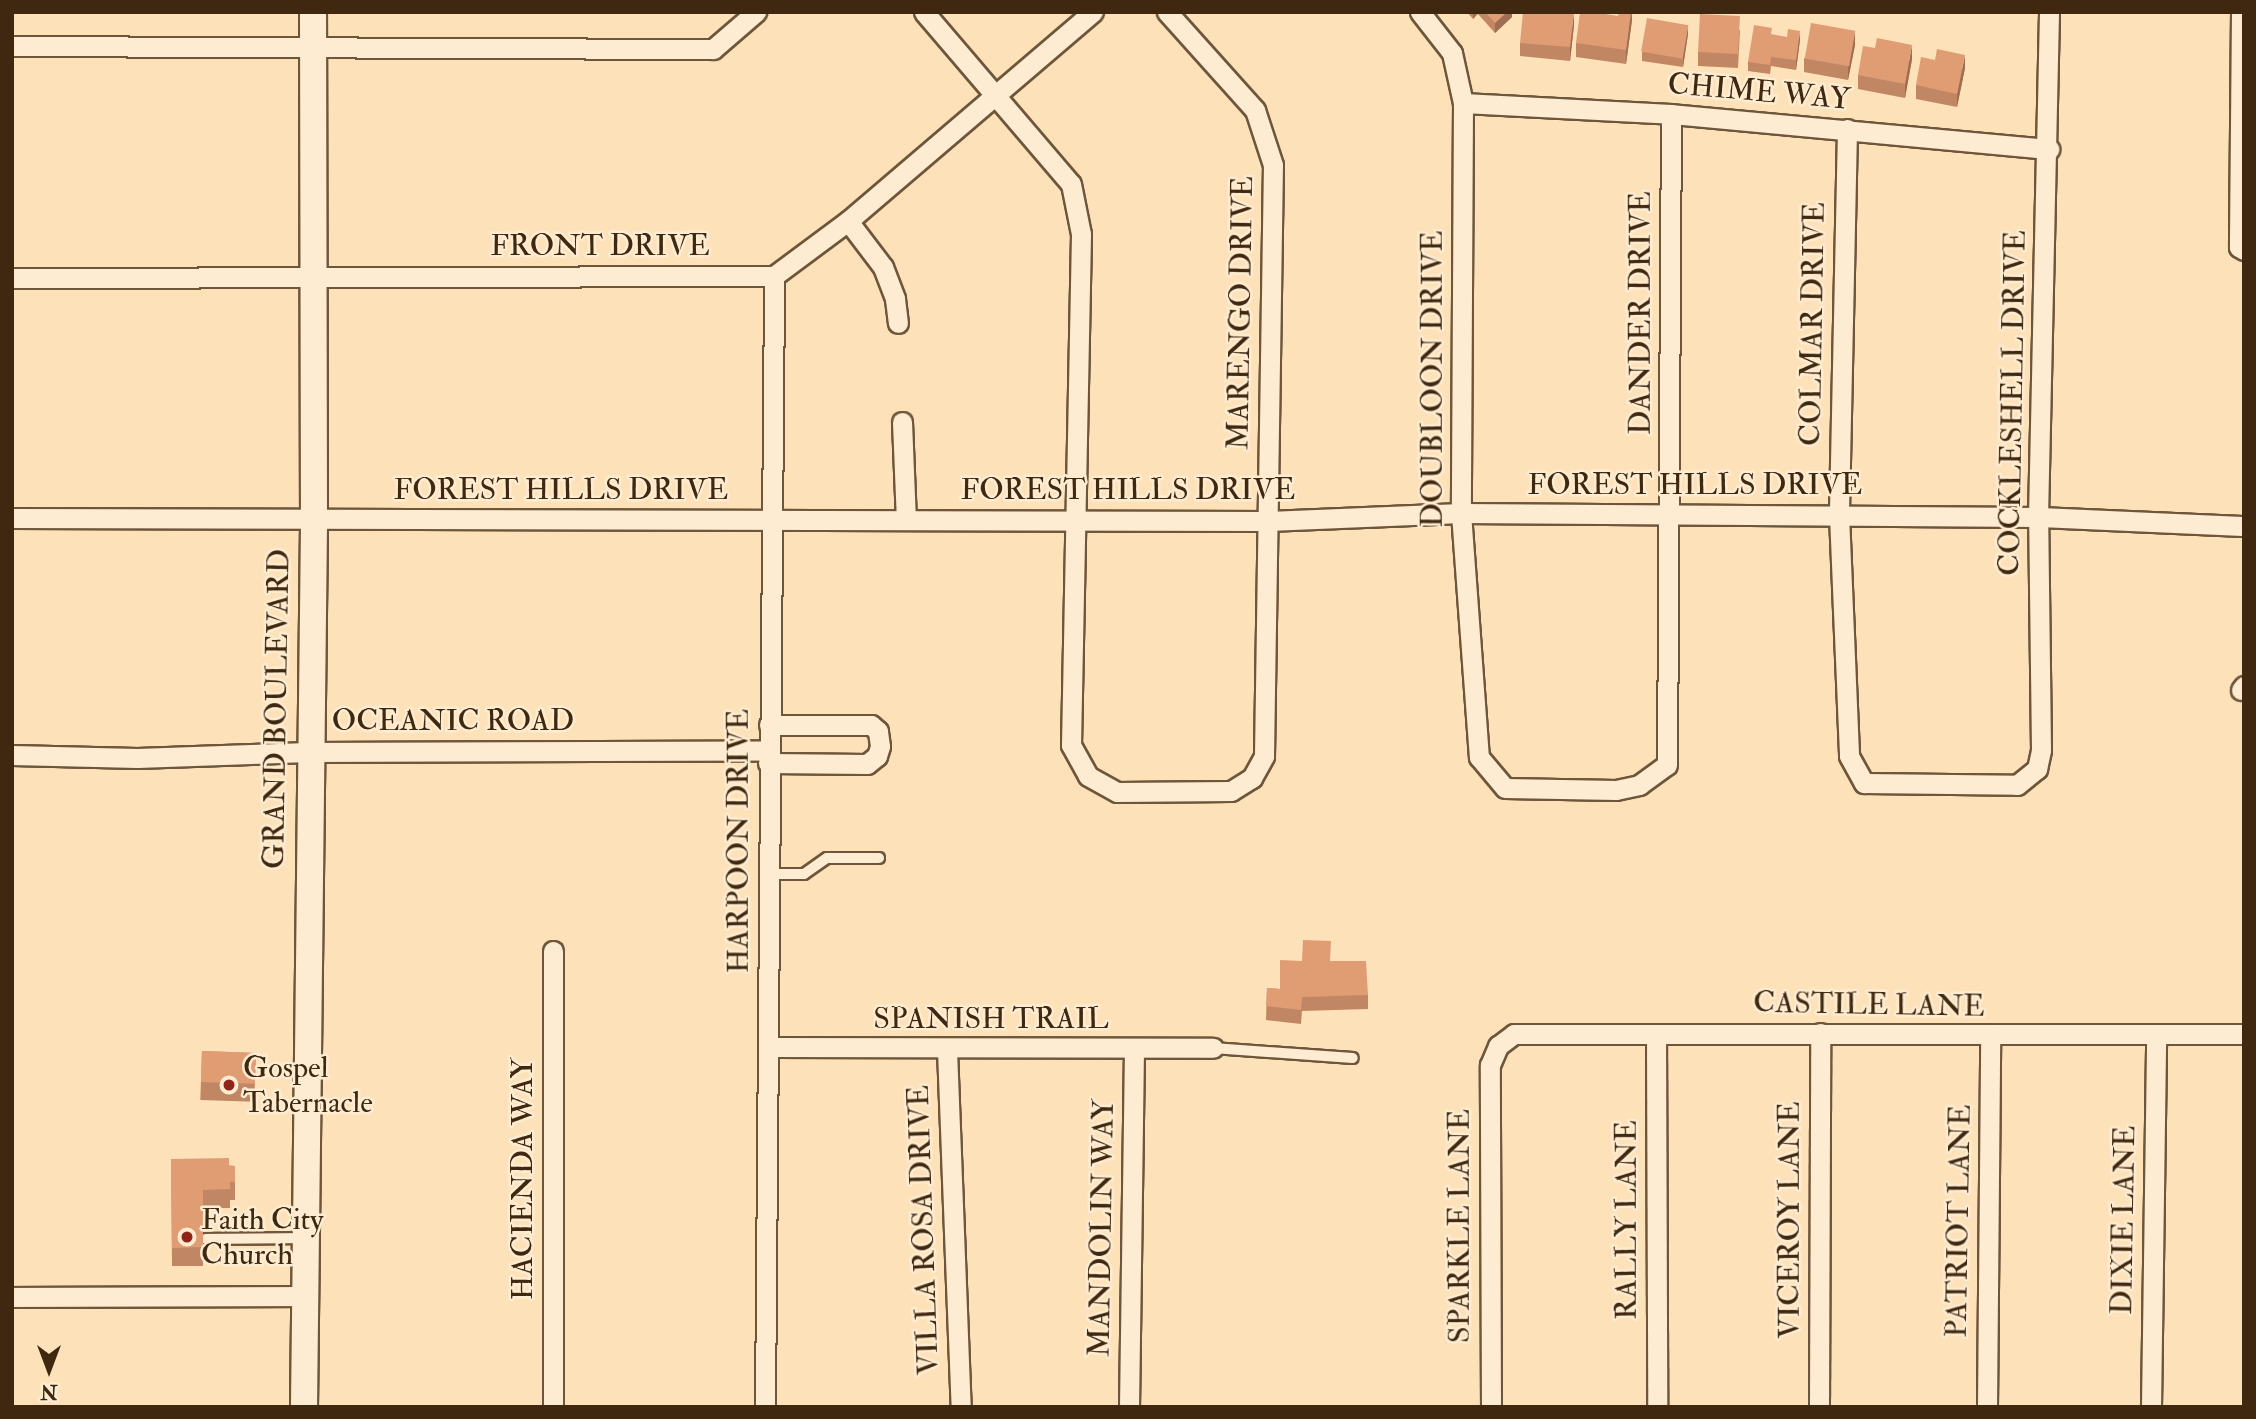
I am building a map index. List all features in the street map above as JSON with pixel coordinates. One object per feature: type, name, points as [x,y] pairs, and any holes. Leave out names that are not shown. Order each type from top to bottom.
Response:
[{"type":"street","name":"GRAND BOULEVARD","points":[[304,1407],[309,752],[314,521],[313,12]]},
{"type":"street","points":[[12,46],[713,49],[756,12]]},
{"type":"street","points":[[924,12],[1071,184],[1081,234],[1076,518]]},
{"type":"street","points":[[774,276],[848,221],[1093,12]]},
{"type":"street","name":"MARENGO DRIVE","points":[[1076,518],[1070,666],[1071,745],[1088,776],[1116,792],[1231,791],[1252,778],[1264,756],[1273,164],[1255,110],[1167,12]]},
{"type":"street","name":"DOUBLOON DRIVE","points":[[1420,12],[1452,53],[1464,103],[1461,513],[1479,757]]},
{"type":"street","name":"COCKLESHELL DRIVE","points":[[2017,785],[2037,769],[2041,750],[2038,517],[2049,149],[2049,12]]},
{"type":"street","points":[[2241,12],[2241,248]]},
{"type":"street","name":"CHIME WAY","points":[[1464,103],[1671,114],[2049,149]]},
{"type":"street","name":"DANDER DRIVE","points":[[1479,757],[1505,788],[1616,790],[1639,785],[1667,765],[1671,515],[1671,114]]},
{"type":"street","name":"COLMAR DRIVE","points":[[1847,129],[1839,515],[1849,756],[1854,770],[1864,783],[2017,785]]},
{"type":"street","points":[[848,221],[883,267],[895,299],[898,323]]},
{"type":"street","name":"FRONT DRIVE","points":[[12,278],[774,276]]},
{"type":"street","name":"HARPOON DRIVE","points":[[765,1407],[769,1047],[768,757],[774,276]]},
{"type":"street","points":[[902,422],[906,520]]},
{"type":"street","name":"FOREST HILLS DRIVE","points":[[12,519],[314,521],[1076,518],[1268,521],[1461,513],[2038,517],[2244,526]]},
{"type":"street","name":"OCEANIC ROAD","points":[[12,755],[137,758],[309,752],[768,757],[867,764],[877,756],[880,746],[878,732],[871,724],[769,724]]},
{"type":"street","name":"HACIENDA WAY","points":[[553,951],[553,1407]]},
{"type":"street","name":"CASTILE LANE","points":[[1498,1046],[1514,1034],[1820,1033],[1990,1037],[2244,1034]]},
{"type":"street","name":"VICEROY LANE","points":[[1819,1407],[1820,1033]]},
{"type":"street","name":"RALLY LANE","points":[[1656,1034],[1657,1407]]},
{"type":"street","name":"DIXIE LANE","points":[[2151,1407],[2156,1035]]},
{"type":"street","name":"PATRIOT LANE","points":[[1987,1407],[1990,1037]]},
{"type":"street","name":"SPARKLE LANE","points":[[1491,1407],[1490,1065],[1498,1046]]},
{"type":"street","name":"SPANISH TRAIL","points":[[769,1047],[947,1050],[1213,1048]]},
{"type":"street","name":"MANDOLIN WAY","points":[[1129,1407],[1134,1049]]},
{"type":"street","name":"VILLA ROSA DRIVE","points":[[947,1050],[961,1407]]},
{"type":"street","points":[[12,1297],[304,1296]]},
{"type":"lane","points":[[769,874],[804,874],[827,858],[879,858]]},
{"type":"lane","points":[[1213,1048],[1353,1058]]},
{"type":"lane","points":[[206,1239],[304,1238]]},
{"type":"building","points":[[1485,12],[1507,12],[1495,23]]},
{"type":"building","points":[[1523,12],[1574,12],[1570,47],[1520,43]]},
{"type":"building","points":[[1580,12],[1618,16],[1619,12],[1631,12],[1626,50],[1576,43]]},
{"type":"building","points":[[1700,14],[1740,16],[1738,54],[1698,52]]},
{"type":"building","points":[[1647,18],[1688,25],[1682,59],[1641,51]]},
{"type":"building","points":[[1811,23],[1855,31],[1849,66],[1805,58]]},
{"type":"building","points":[[1754,25],[1772,28],[1771,34],[1787,37],[1788,29],[1800,31],[1796,60],[1771,57],[1770,65],[1748,62]]},
{"type":"building","points":[[1877,38],[1912,45],[1905,84],[1858,75],[1863,46],[1875,48]]},
{"type":"building","points":[[1937,49],[1965,55],[1957,94],[1916,85],[1921,57],[1935,60]]},
{"type":"building","points":[[1303,940],[1331,941],[1330,961],[1366,961],[1368,995],[1302,997],[1301,1010],[1266,1006],[1267,988],[1280,989],[1280,960],[1302,961]]},
{"type":"building","points":[[202,1051],[256,1053],[255,1084],[201,1082]]},
{"type":"building","name":"Faith City Church","points":[[229,1158],[229,1166],[235,1166],[235,1182],[230,1182],[230,1189],[203,1190],[203,1247],[172,1248],[171,1159]]},
{"type":"place","name":"Gospel Tabernacle","points":[[229,1085]]},
{"type":"place","name":"Faith City Church","points":[[187,1237]]}]
